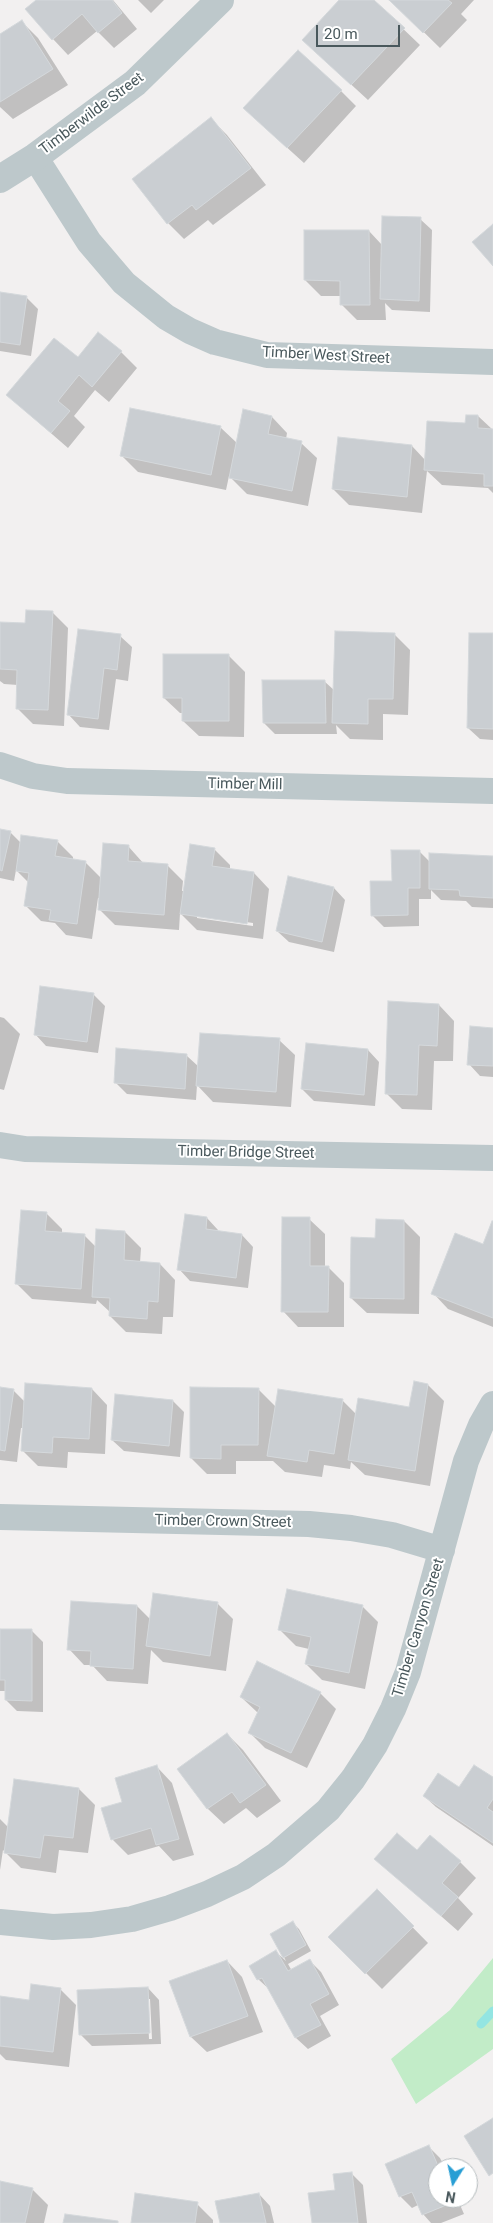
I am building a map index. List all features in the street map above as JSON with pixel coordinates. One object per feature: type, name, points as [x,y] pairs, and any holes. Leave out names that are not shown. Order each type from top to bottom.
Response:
[{"type":"street","name":"Timberwilde Street","points":[[0,179],[35,157],[135,83],[220,0]]},
{"type":"street","name":"Timber West Street","points":[[35,157],[89,242],[124,283],[166,317],[190,331],[232,347],[267,356],[493,362]]},
{"type":"street","name":"Timber Mill","points":[[0,765],[33,776],[67,781],[493,791]]},
{"type":"street","name":"Timber Bridge Street","points":[[0,1145],[25,1149],[493,1158]]},
{"type":"street","name":"Timber Canyon Street","points":[[0,1922],[53,1927],[91,1925],[132,1919],[170,1908],[207,1894],[243,1877],[276,1855],[328,1810],[353,1779],[375,1745],[394,1709],[408,1672],[466,1461],[480,1425],[493,1404]]},
{"type":"street","name":"Timber Crown Street","points":[[0,1517],[309,1524],[351,1528],[384,1534],[442,1550]]},
{"type":"green space","points":[[493,1958],[493,2049],[416,2104],[391,2059],[450,2010]]},
{"type":"building","points":[[36,0],[112,0],[122,13],[98,33],[82,14],[52,40],[25,9]]},
{"type":"building","points":[[339,0],[374,0],[405,28],[351,85],[302,40]]},
{"type":"building","points":[[389,0],[448,0],[452,3],[423,33]]},
{"type":"building","points":[[22,20],[53,69],[0,102],[0,34]]},
{"type":"building","points":[[298,50],[342,90],[287,148],[243,108]]},
{"type":"building","points":[[211,117],[251,168],[196,210],[192,205],[167,224],[132,179]]},
{"type":"building","points":[[382,216],[421,217],[419,301],[380,299]]},
{"type":"building","points":[[493,224],[493,266],[472,242]]},
{"type":"building","points":[[304,230],[369,230],[370,305],[340,305],[340,281],[304,280]]},
{"type":"building","points":[[0,292],[27,296],[20,345],[0,342]]},
{"type":"building","points":[[98,332],[122,351],[92,387],[79,375],[58,401],[70,411],[51,433],[6,395],[54,338],[78,357]]},
{"type":"building","points":[[130,408],[221,426],[211,475],[120,456]]},
{"type":"building","points":[[243,409],[272,416],[268,434],[302,441],[292,491],[229,478]]},
{"type":"building","points":[[466,415],[478,415],[478,428],[493,429],[493,486],[484,486],[484,474],[424,470],[427,421],[465,423]]},
{"type":"building","points":[[338,437],[412,445],[407,497],[332,489]]},
{"type":"building","points":[[26,610],[53,611],[48,710],[16,709],[17,670],[0,669],[0,622],[25,623]]},
{"type":"building","points":[[78,629],[121,634],[117,670],[104,668],[98,719],[67,715]]},
{"type":"building","points":[[335,631],[395,633],[393,699],[368,699],[368,724],[332,723]]},
{"type":"building","points":[[469,633],[493,633],[493,729],[467,728]]},
{"type":"building","points":[[163,654],[229,654],[229,721],[182,721],[182,698],[163,698]]},
{"type":"building","points":[[262,680],[325,680],[326,723],[263,723]]},
{"type":"building","points":[[0,829],[11,831],[2,871],[0,870]]},
{"type":"building","points":[[21,835],[58,840],[55,856],[86,861],[77,924],[49,920],[51,910],[24,906],[29,873],[16,871]]},
{"type":"building","points":[[103,843],[129,845],[128,861],[168,864],[164,915],[98,910]]},
{"type":"building","points":[[190,844],[215,848],[212,866],[254,872],[247,924],[180,914]]},
{"type":"building","points":[[391,850],[420,850],[420,888],[408,888],[408,915],[371,916],[370,881],[392,881]]},
{"type":"building","points":[[429,853],[493,856],[493,898],[460,896],[459,890],[429,889]]},
{"type":"building","points":[[288,876],[334,887],[322,942],[276,931]]},
{"type":"building","points":[[40,986],[94,993],[87,1042],[34,1035]]},
{"type":"building","points":[[388,1001],[439,1004],[437,1046],[419,1045],[417,1095],[385,1094]]},
{"type":"building","points":[[470,1026],[493,1028],[493,1066],[467,1065]]},
{"type":"building","points":[[200,1033],[280,1038],[276,1092],[196,1086]]},
{"type":"building","points":[[306,1043],[368,1049],[364,1095],[301,1089]]},
{"type":"building","points":[[116,1048],[187,1054],[185,1089],[114,1083]]},
{"type":"building","points":[[21,1210],[47,1212],[45,1231],[85,1234],[81,1289],[15,1284]]},
{"type":"building","points":[[185,1214],[207,1217],[206,1229],[242,1234],[236,1278],[177,1270]]},
{"type":"building","points":[[282,1217],[310,1217],[310,1266],[329,1266],[328,1312],[281,1312]]},
{"type":"building","points":[[376,1219],[404,1220],[404,1299],[350,1298],[351,1237],[375,1238]]},
{"type":"building","points":[[492,1221],[493,1318],[431,1294],[455,1233],[483,1244]]},
{"type":"building","points":[[96,1229],[125,1231],[124,1260],[160,1263],[158,1302],[148,1301],[147,1319],[109,1316],[110,1298],[92,1297]]},
{"type":"building","points":[[414,1381],[428,1384],[415,1471],[348,1460],[358,1398],[409,1407]]},
{"type":"building","points":[[25,1383],[92,1388],[89,1439],[53,1437],[52,1453],[21,1451]]},
{"type":"building","points":[[0,1387],[14,1389],[5,1451],[0,1450]]},
{"type":"building","points":[[190,1387],[259,1388],[258,1445],[221,1445],[221,1459],[190,1458]]},
{"type":"building","points":[[278,1389],[343,1399],[334,1454],[309,1450],[307,1462],[267,1456]]},
{"type":"building","points":[[115,1394],[173,1400],[169,1446],[111,1440]]},
{"type":"building","points":[[287,1589],[363,1605],[349,1673],[305,1664],[311,1637],[278,1630]]},
{"type":"building","points":[[153,1593],[218,1602],[210,1656],[146,1646]]},
{"type":"building","points":[[71,1601],[137,1605],[133,1669],[90,1666],[91,1651],[67,1650]]},
{"type":"building","points":[[0,1629],[32,1629],[32,1701],[5,1700],[5,1680],[0,1680]]},
{"type":"building","points":[[257,1661],[321,1692],[291,1753],[248,1733],[260,1707],[240,1697]]},
{"type":"building","points":[[227,1733],[266,1785],[240,1803],[232,1792],[207,1809],[177,1769]]},
{"type":"building","points":[[157,1765],[179,1839],[156,1845],[151,1828],[111,1840],[101,1808],[122,1802],[115,1778]]},
{"type":"building","points":[[474,1765],[493,1777],[493,1799],[487,1808],[493,1812],[493,1843],[423,1796],[438,1773],[459,1787]]},
{"type":"building","points":[[14,1779],[79,1788],[73,1838],[44,1835],[40,1858],[4,1853]]},
{"type":"building","points":[[397,1833],[417,1850],[430,1835],[461,1861],[442,1883],[458,1897],[441,1916],[374,1859]]},
{"type":"building","points":[[377,1889],[414,1926],[365,1974],[328,1937]]},
{"type":"building","points":[[293,1921],[306,1945],[283,1958],[270,1934]]},
{"type":"building","points":[[276,1950],[288,1971],[310,1959],[329,1994],[310,2004],[321,2025],[295,2038],[262,1978],[257,1980],[249,1966]]},
{"type":"building","points":[[227,1960],[248,2016],[190,2037],[169,1981]]},
{"type":"building","points":[[31,1984],[61,1988],[53,2052],[0,2046],[0,1996],[29,2000]]},
{"type":"building","points":[[148,1987],[150,2033],[79,2035],[77,1990]]},
{"type":"building","points":[[493,2118],[493,2173],[489,2176],[478,2158],[464,2136]]},
{"type":"building","points":[[429,2145],[435,2158],[428,2158],[428,2208],[439,2208],[422,2215],[412,2192],[399,2197],[385,2164]]},
{"type":"building","points":[[352,2172],[358,2223],[312,2223],[308,2193],[335,2190],[333,2174]]},
{"type":"building","points":[[0,2181],[33,2188],[25,2223],[0,2223]]},
{"type":"building","points":[[135,2193],[198,2202],[195,2223],[131,2223]]},
{"type":"building","points":[[259,2193],[266,2223],[220,2223],[215,2201]]},
{"type":"building","points":[[65,2214],[118,2221],[118,2223],[63,2223]]},
{"type":"waterway","points":[[481,2024],[493,2011]]}]
